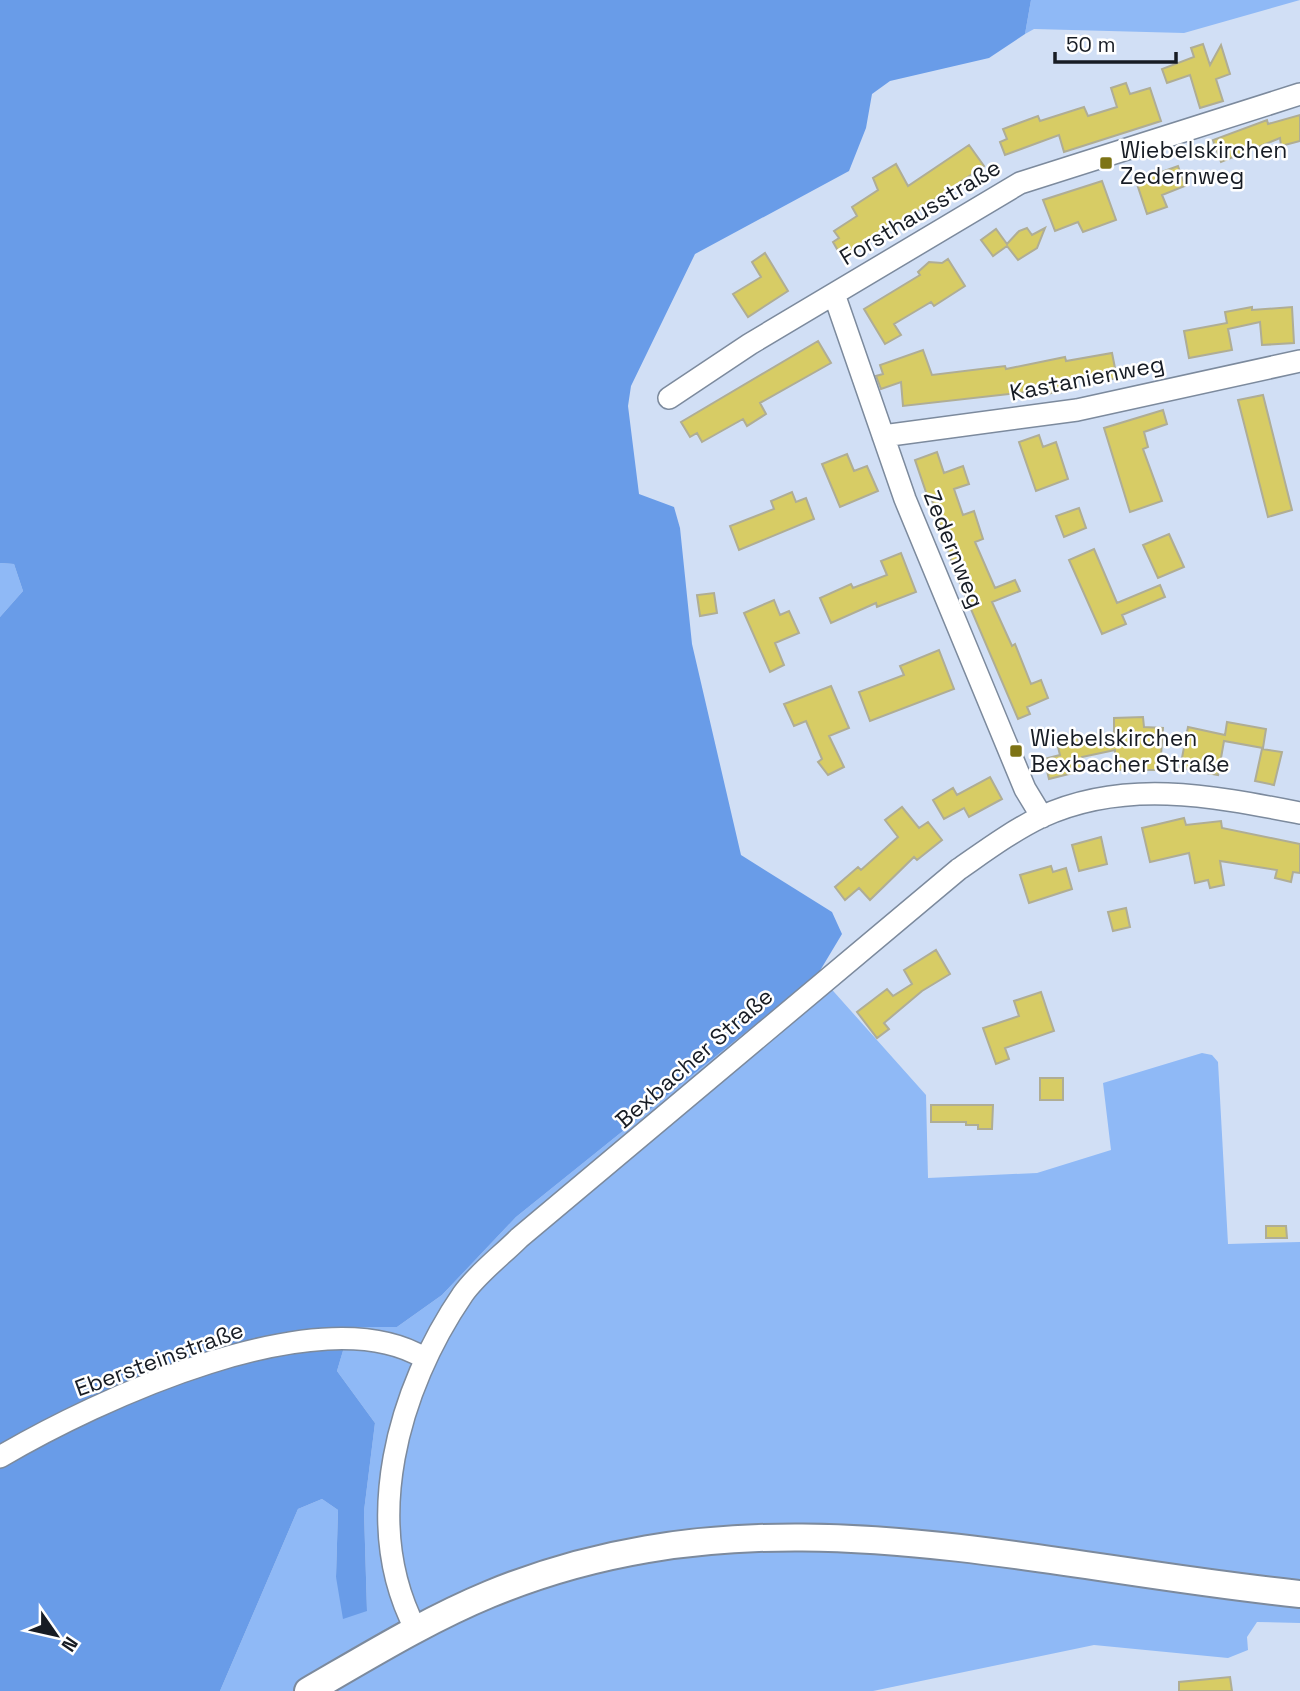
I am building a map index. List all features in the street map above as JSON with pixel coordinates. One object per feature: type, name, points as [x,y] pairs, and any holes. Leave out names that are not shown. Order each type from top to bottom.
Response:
[{"type":"main road","points":[[308,1691],[416,1630],[490,1594],[559,1570],[620,1555],[722,1540],[803,1536],[965,1546],[1222,1586],[1300,1594]]},
{"type":"street","name":"Forsthausstraße","points":[[669,398],[1020,183],[1300,94]]},
{"type":"street","name":"Zedernweg","points":[[834,295],[883,436],[949,608],[1025,789],[1042,817]]},
{"type":"street","name":"Kastanienweg","points":[[883,436],[1077,410],[1300,360]]},
{"type":"street","name":"Bexbacher Straße","points":[[416,1630],[400,1600],[390,1516],[394,1459],[407,1404],[424,1358],[465,1292],[520,1238],[959,869],[1002,839],[1042,817],[1086,801],[1159,792],[1202,794],[1300,813]]},
{"type":"street","name":"Ebersteinstraße","points":[[0,1457],[50,1428],[148,1386],[234,1355],[330,1338],[370,1339],[407,1348],[424,1358]]},
{"type":"shaded area","points":[[0,0],[1031,0],[1025,34],[989,58],[890,81],[872,94],[866,128],[849,171],[695,254],[631,386],[628,406],[639,494],[674,507],[680,528],[692,644],[741,855],[832,912],[842,934],[818,974],[516,1217],[442,1295],[397,1327],[350,1327],[337,1371],[375,1423],[364,1511],[367,1611],[343,1619],[336,1577],[338,1510],[322,1499],[298,1509],[220,1691],[0,1691],[0,617],[23,591],[14,564],[0,563]]},
{"type":"shaded area","points":[[1031,0],[1300,0],[1184,33],[1034,29],[1025,34]]},
{"type":"shaded area","points":[[0,563],[14,564],[23,591],[0,617]]},
{"type":"shaded area","points":[[818,974],[926,1095],[928,1178],[1037,1173],[1111,1150],[1103,1083],[1202,1053],[1212,1055],[1218,1062],[1228,1244],[1300,1242],[1300,1623],[1257,1622],[1247,1637],[1248,1650],[1228,1658],[1094,1645],[873,1691],[220,1691],[298,1509],[322,1499],[338,1510],[336,1577],[367,1611],[364,1511],[375,1423],[337,1371],[350,1327],[397,1327],[442,1295],[516,1217]]},
{"type":"building","points":[[1203,44],[1210,65],[1221,45],[1230,74],[1216,79],[1223,101],[1200,108],[1190,75],[1167,83],[1162,69],[1194,57],[1191,48]]},
{"type":"building","points":[[1126,83],[1130,94],[1150,88],[1161,121],[1064,152],[1059,135],[1005,155],[1000,142],[1007,139],[1003,129],[1038,116],[1040,121],[1084,107],[1088,116],[1117,107],[1111,88]]},
{"type":"building","points":[[1300,115],[1300,141],[1281,146],[1280,138],[1221,162],[1213,140],[1267,120],[1268,124]]},
{"type":"building","points":[[969,145],[984,166],[849,255],[848,252],[841,256],[833,242],[839,238],[834,231],[857,216],[852,207],[878,190],[873,178],[896,164],[908,186]]},
{"type":"building","points":[[1178,166],[1185,186],[1162,195],[1167,207],[1147,214],[1136,181]]},
{"type":"building","points":[[1102,181],[1116,220],[1083,232],[1078,222],[1055,231],[1043,200]]},
{"type":"building","points":[[1027,228],[1032,235],[1045,228],[1037,248],[1018,260],[1007,246],[993,256],[981,240],[996,229],[1007,244],[1019,231]]},
{"type":"building","points":[[765,253],[788,291],[748,317],[733,294],[761,277],[752,262]]},
{"type":"building","points":[[948,259],[965,286],[934,306],[931,302],[894,324],[901,335],[885,344],[864,309],[920,275],[918,272],[929,262],[942,263]]},
{"type":"building","points":[[1252,307],[1252,310],[1292,307],[1294,343],[1262,345],[1260,322],[1228,329],[1232,350],[1189,358],[1184,331],[1227,323],[1225,312]]},
{"type":"building","points":[[818,341],[831,363],[760,403],[766,414],[747,426],[743,419],[702,442],[697,433],[690,437],[681,422]]},
{"type":"building","points":[[923,350],[932,375],[1005,366],[1006,369],[1065,357],[1066,361],[1112,353],[1117,378],[1089,384],[1088,377],[1060,383],[1061,391],[1028,398],[1026,392],[903,406],[901,382],[881,389],[876,376],[883,374],[880,365]]},
{"type":"building","points":[[1263,395],[1292,510],[1268,517],[1238,400]]},
{"type":"building","points":[[1163,410],[1167,424],[1144,432],[1148,447],[1143,449],[1162,501],[1130,512],[1104,428]]},
{"type":"building","points":[[1039,435],[1043,447],[1056,442],[1068,479],[1036,491],[1019,442]]},
{"type":"building","points":[[937,452],[944,473],[963,466],[969,484],[954,489],[963,515],[974,511],[983,539],[975,542],[995,588],[1015,580],[1020,591],[992,602],[1012,646],[1015,644],[1031,684],[1041,680],[1048,698],[1027,707],[1030,714],[1018,719],[955,572],[931,497],[928,498],[915,460]]},
{"type":"building","points":[[847,454],[854,471],[867,466],[878,491],[840,507],[822,464]]},
{"type":"building","points":[[792,492],[796,502],[806,498],[814,519],[739,550],[730,526],[774,509],[771,501]]},
{"type":"building","points":[[1079,508],[1086,528],[1064,537],[1056,516]]},
{"type":"building","points":[[1169,534],[1184,567],[1158,578],[1143,545]]},
{"type":"building","points":[[1094,549],[1117,603],[1160,585],[1165,597],[1122,615],[1126,624],[1102,634],[1069,560]]},
{"type":"building","points":[[901,553],[916,592],[877,607],[876,603],[831,623],[820,598],[851,584],[853,588],[887,575],[881,561]]},
{"type":"building","points":[[714,593],[717,613],[700,616],[697,595]]},
{"type":"building","points":[[774,600],[780,615],[789,611],[799,633],[775,643],[784,665],[770,672],[744,613]]},
{"type":"building","points":[[939,650],[954,689],[870,721],[859,692],[904,675],[900,666]]},
{"type":"building","points":[[831,686],[849,728],[829,736],[844,767],[828,775],[818,762],[822,759],[806,721],[794,726],[784,704]]},
{"type":"building","points":[[1143,717],[1144,727],[1163,728],[1160,770],[1115,770],[1115,750],[1082,757],[1085,770],[1049,779],[1044,759],[1060,755],[1056,739],[1077,735],[1079,743],[1114,734],[1114,718]]},
{"type":"building","points":[[1227,722],[1266,729],[1263,748],[1224,741],[1218,775],[1180,768],[1188,727],[1225,735]]},
{"type":"building","points":[[1262,749],[1282,752],[1274,785],[1255,781]]},
{"type":"building","points":[[990,777],[1002,799],[969,817],[964,808],[944,819],[933,800],[953,788],[957,795]]},
{"type":"building","points":[[902,807],[919,828],[928,822],[942,840],[917,860],[914,857],[870,900],[859,888],[845,900],[835,887],[858,867],[861,870],[898,837],[885,820]]},
{"type":"building","points":[[1184,818],[1186,825],[1221,821],[1222,828],[1300,844],[1300,873],[1293,872],[1291,882],[1275,878],[1277,870],[1220,861],[1224,885],[1210,888],[1208,880],[1195,883],[1189,853],[1150,862],[1142,828]]},
{"type":"building","points":[[1101,837],[1107,864],[1079,871],[1072,845]]},
{"type":"building","points":[[1051,866],[1053,872],[1066,868],[1072,889],[1029,903],[1020,875]]},
{"type":"building","points":[[1126,908],[1130,927],[1113,931],[1108,912]]},
{"type":"building","points":[[936,950],[950,974],[922,991],[884,1023],[889,1029],[877,1038],[857,1012],[887,989],[893,996],[912,984],[904,970]]},
{"type":"building","points":[[1041,992],[1054,1031],[1005,1048],[1009,1059],[996,1064],[983,1028],[1019,1016],[1014,1001]]},
{"type":"building","points":[[1040,1078],[1063,1078],[1063,1100],[1040,1100]]},
{"type":"building","points":[[931,1105],[993,1105],[992,1129],[978,1129],[978,1125],[966,1125],[966,1122],[931,1122]]},
{"type":"building","points":[[1266,1226],[1286,1226],[1287,1238],[1266,1238]]},
{"type":"building","points":[[1230,1677],[1232,1691],[1179,1691],[1179,1682]]},
{"type":"place","name":"Wiebelskirchen Zedernweg","points":[[1106,163]]},
{"type":"place","name":"Wiebelskirchen Bexbacher Straße","points":[[1016,751]]}]
